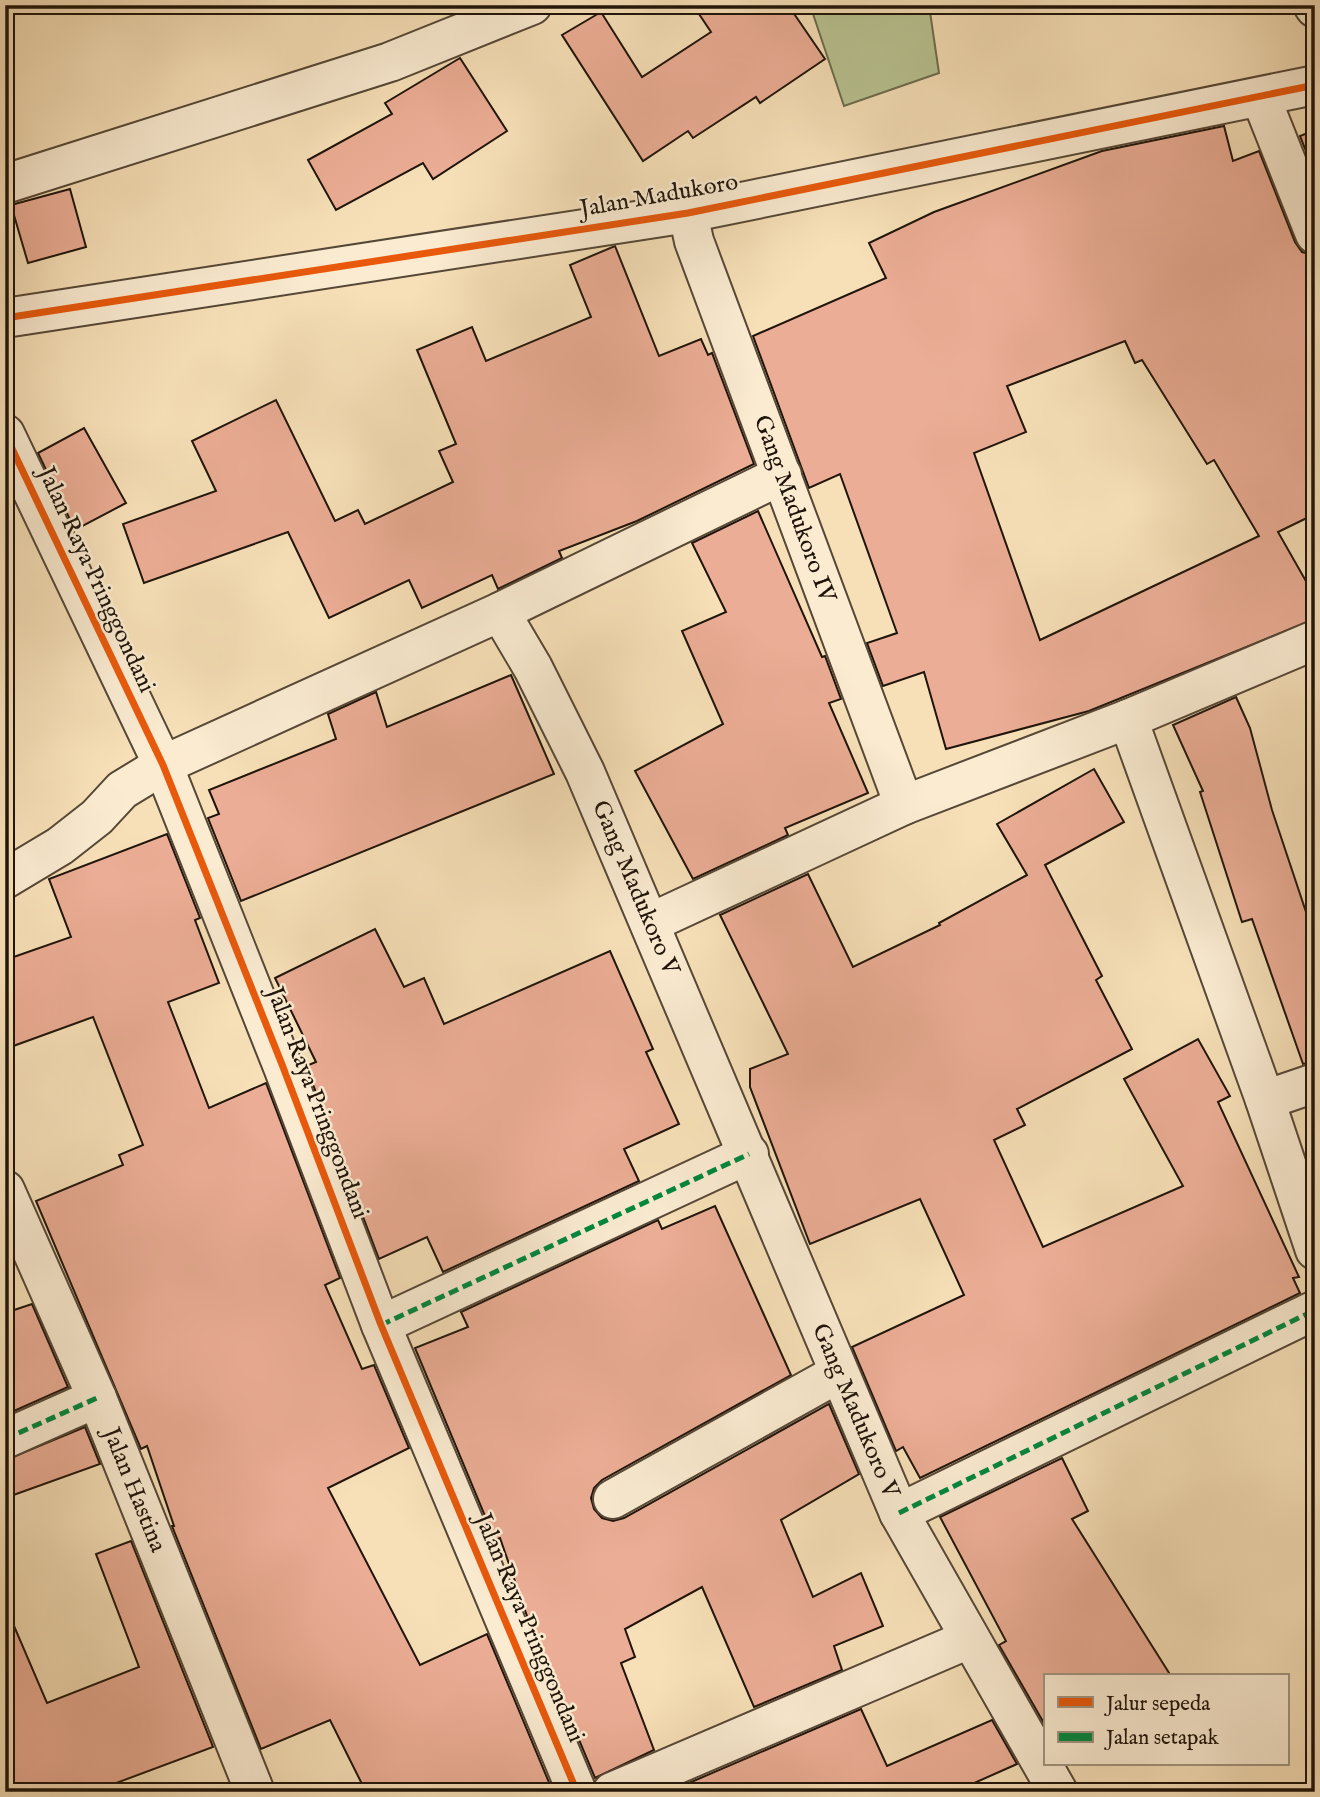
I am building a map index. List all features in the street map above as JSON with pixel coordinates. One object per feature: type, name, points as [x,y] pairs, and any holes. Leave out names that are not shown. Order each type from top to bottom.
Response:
[{"type":"street","points":[[5,184],[390,62],[532,5]]},
{"type":"street","name":"Jalan Madukoro","points":[[5,318],[688,213],[1315,85]]},
{"type":"street","points":[[1261,98],[1315,234]]},
{"type":"street","name":"Gang Madukoro IV","points":[[688,213],[694,241],[904,805]]},
{"type":"street","name":"Jalan Raya Pringgondani","points":[[5,435],[163,765],[284,1067],[381,1325],[578,1792]]},
{"type":"street","points":[[5,879],[60,846],[97,817],[122,790],[163,765],[500,612],[782,475]]},
{"type":"street","name":"Gang Madukoro V","points":[[500,612],[533,668],[585,772],[749,1154],[837,1374],[899,1513],[1058,1792]]},
{"type":"street","points":[[650,923],[904,805],[1128,719],[1315,640]]},
{"type":"street","points":[[1128,719],[1265,1100],[1315,1250]]},
{"type":"street","points":[[1265,1100],[1315,1083]]},
{"type":"street","points":[[381,1325],[749,1154]]},
{"type":"street","name":"Jalan Hastina","points":[[5,1190],[97,1398],[255,1792]]},
{"type":"street","points":[[899,1513],[1315,1310]]},
{"type":"street","points":[[613,1499],[837,1374]]},
{"type":"street","points":[[5,1439],[97,1398]]},
{"type":"street","points":[[612,1792],[969,1639]]},
{"type":"green space","points":[[810,5],[929,5],[939,73],[844,106]]},
{"type":"building","points":[[693,5],[788,5],[825,59],[760,103],[756,97],[693,138],[688,131],[643,161],[562,35],[601,12],[642,77],[711,32]]},
{"type":"building","points":[[460,58],[507,131],[433,179],[423,163],[336,210],[308,160],[392,114],[385,103]]},
{"type":"building","points":[[1224,126],[1233,161],[1259,151],[1295,242],[1302,252],[1315,255],[1315,514],[1278,532],[1315,597],[1315,619],[1089,711],[946,749],[924,672],[883,686],[867,643],[897,633],[840,474],[809,488],[753,336],[886,278],[869,243],[934,212],[1102,151]],"holes":[[[1125,341],[1135,363],[1142,360],[1207,464],[1214,460],[1259,536],[1040,640],[974,453],[1026,432],[1007,386]]]},
{"type":"building","points":[[1315,130],[1315,174],[1300,136]]},
{"type":"building","points":[[70,189],[86,247],[28,263],[11,205]]},
{"type":"building","points":[[615,246],[659,356],[701,339],[708,355],[712,353],[754,464],[637,521],[559,551],[562,558],[498,589],[492,575],[422,608],[409,580],[329,618],[288,532],[144,583],[123,524],[216,491],[192,441],[276,400],[335,521],[358,510],[365,524],[453,482],[439,451],[456,444],[417,350],[472,327],[486,361],[591,317],[570,265]]},
{"type":"building","points":[[84,428],[126,503],[75,530],[38,453]]},
{"type":"building","points":[[758,511],[822,657],[825,656],[841,699],[829,703],[868,793],[785,828],[788,835],[693,879],[635,771],[723,724],[682,631],[726,612],[692,543]]},
{"type":"building","points":[[511,675],[554,774],[241,901],[208,818],[219,814],[209,790],[336,739],[328,714],[376,692],[387,727]]},
{"type":"building","points":[[1236,697],[1250,728],[1272,810],[1315,939],[1315,1062],[1303,1064],[1252,919],[1242,922],[1200,792],[1203,791],[1173,725]]},
{"type":"building","points":[[1094,769],[1124,822],[1045,865],[1102,976],[1096,980],[1132,1049],[1017,1109],[1025,1125],[994,1140],[1043,1247],[1183,1186],[1124,1079],[1198,1039],[1230,1096],[1218,1102],[1299,1277],[1293,1278],[1300,1293],[920,1478],[903,1447],[896,1451],[852,1347],[964,1295],[920,1199],[810,1244],[750,1087],[750,1069],[788,1054],[720,915],[808,874],[853,967],[940,925],[939,923],[1027,875],[997,824]]},
{"type":"building","points":[[167,834],[200,918],[195,920],[219,983],[168,1002],[209,1108],[266,1083],[340,1278],[325,1285],[362,1369],[374,1365],[409,1448],[328,1488],[420,1665],[487,1634],[553,1792],[366,1792],[330,1720],[261,1749],[172,1526],[147,1446],[141,1449],[36,1201],[123,1165],[119,1155],[143,1145],[93,1017],[5,1049],[5,960],[71,937],[49,879]]},
{"type":"building","points":[[375,929],[404,987],[424,978],[444,1024],[610,951],[653,1049],[646,1052],[679,1124],[624,1149],[639,1181],[443,1272],[427,1237],[379,1259],[306,1066],[316,1062],[275,978]]},
{"type":"building","points":[[715,1206],[791,1375],[602,1480],[594,1488],[591,1498],[594,1509],[602,1518],[613,1521],[624,1518],[829,1404],[859,1474],[781,1520],[813,1597],[861,1573],[883,1626],[834,1646],[842,1670],[754,1707],[702,1587],[625,1629],[635,1657],[621,1663],[654,1750],[595,1778],[527,1616],[500,1538],[495,1540],[415,1348],[468,1327],[461,1312],[658,1220],[662,1229]]},
{"type":"building","points":[[32,1304],[68,1387],[5,1415],[5,1313]]},
{"type":"building","points":[[85,1427],[100,1464],[5,1498],[5,1460]]},
{"type":"building","points":[[1062,1458],[1088,1511],[1072,1519],[1170,1674],[1044,1674],[1044,1723],[999,1645],[1006,1641],[940,1517]]},
{"type":"building","points":[[131,1541],[213,1747],[92,1792],[12,1792],[5,1773],[5,1605],[47,1703],[139,1667],[96,1554]]},
{"type":"building","points":[[861,1709],[887,1766],[992,1720],[1017,1764],[954,1792],[668,1792]]},
{"type":"marked path","points":[[381,1325],[749,1154]]},
{"type":"marked path","points":[[899,1513],[1315,1310]]},
{"type":"marked path","points":[[5,1439],[97,1398]]},
{"type":"cycle path","points":[[5,318],[688,213],[1315,85]]},
{"type":"cycle path","points":[[5,434],[163,765],[283,1067],[381,1325],[577,1792]]}]
